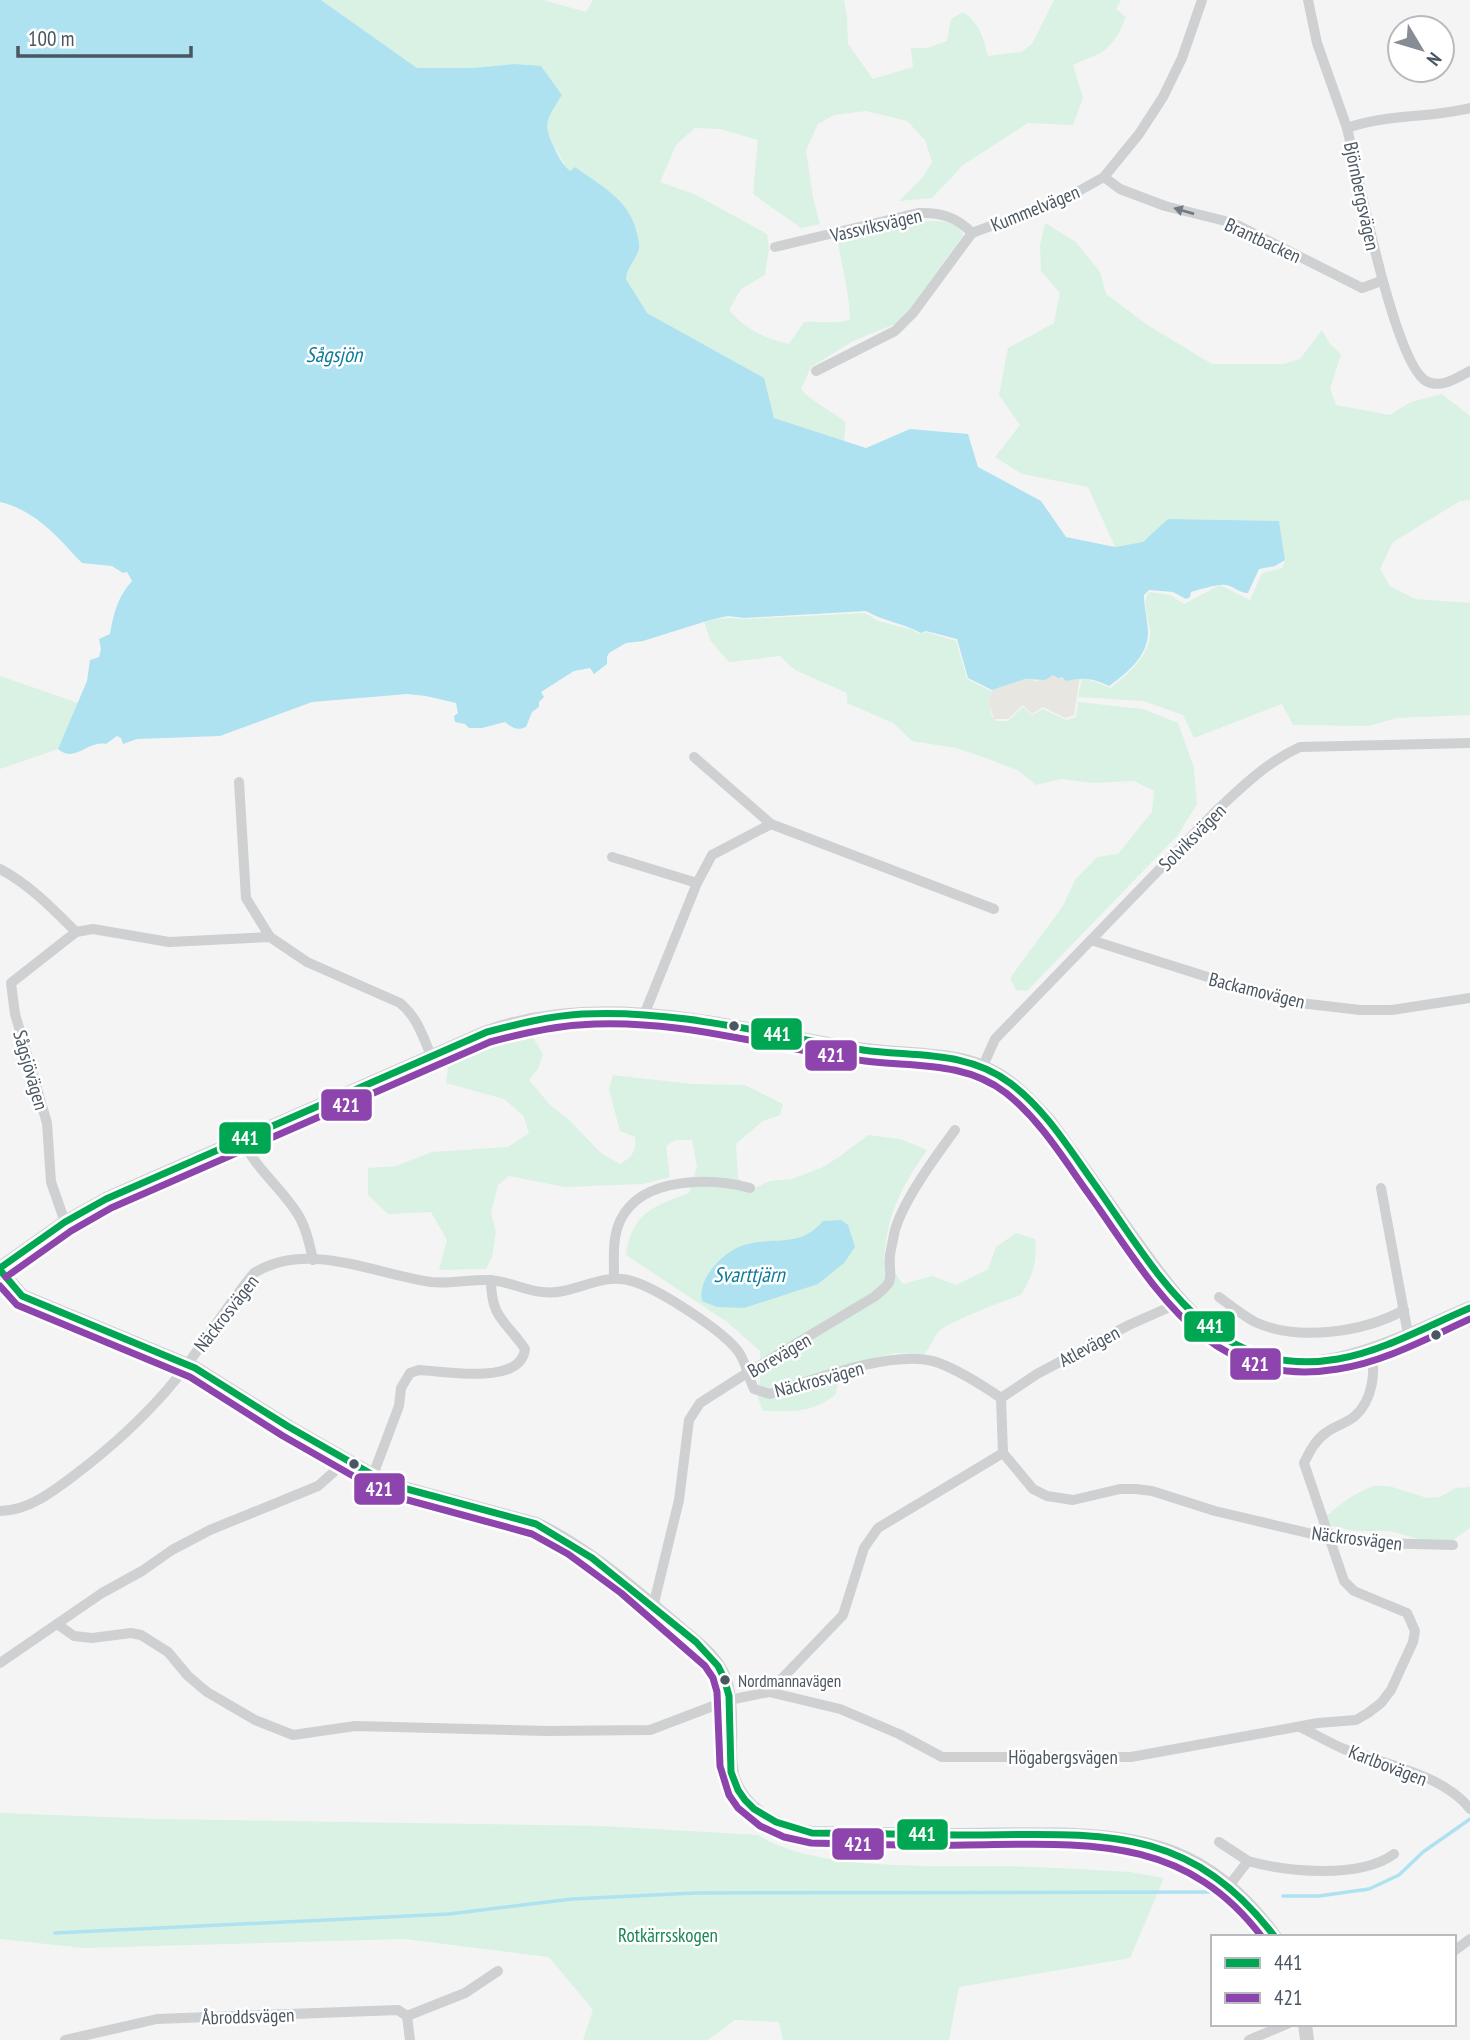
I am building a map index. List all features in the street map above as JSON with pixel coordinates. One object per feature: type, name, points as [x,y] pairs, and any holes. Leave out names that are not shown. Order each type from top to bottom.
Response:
[{"type":"street","name":"Kummelvägen","points":[[816,370],[895,331],[913,313],[972,233],[1068,197],[1104,177],[1139,134],[1163,97],[1182,58],[1202,0]]},
{"type":"street","points":[[1308,0],[1317,43],[1347,128]]},
{"type":"street","name":"Björnbergsvägen","points":[[1470,108],[1451,113],[1367,121],[1347,128],[1381,281],[1413,368],[1423,380],[1433,384],[1445,383],[1470,370]]},
{"type":"street","name":"Brantbacken","points":[[1104,177],[1120,189],[1165,206],[1233,223],[1362,288],[1381,281]]},
{"type":"street","name":"Vassviksvägen","points":[[775,247],[918,213],[941,214],[952,218],[963,223],[972,233]]},
{"type":"street","name":"Solviksvägen","points":[[983,1066],[995,1040],[1217,810],[1278,757],[1300,747],[1470,743]]},
{"type":"street","points":[[694,757],[771,824],[994,909]]},
{"type":"street","points":[[239,782],[246,898],[270,937],[307,962],[400,1003],[416,1020],[431,1056]]},
{"type":"street","points":[[644,1015],[697,883],[712,855],[771,824]]},
{"type":"street","points":[[612,857],[697,883]]},
{"type":"street","points":[[0,869],[19,879],[76,932],[93,929],[169,942],[243,936],[270,937]]},
{"type":"street","name":"Sågsjövägen","points":[[65,1222],[51,1182],[47,1123],[5,982],[76,932]]},
{"type":"street","name":"Backamovägen","points":[[1091,940],[1283,1001],[1392,1010],[1470,998]]},
{"type":"street","points":[[1273,1935],[1252,1907],[1203,1868],[1177,1854],[1111,1837],[812,1833],[792,1830],[760,1814],[742,1795],[733,1778],[729,1700],[722,1672],[713,1660],[653,1606],[589,1556],[536,1524],[407,1489],[373,1475],[187,1364],[22,1296],[0,1269],[65,1222],[106,1199],[487,1032],[539,1017],[567,1013],[644,1015],[743,1026],[864,1050],[955,1060],[983,1066],[1016,1087],[1050,1122],[1181,1302],[1214,1335],[1261,1357],[1300,1363],[1338,1359],[1370,1350],[1470,1308]]},
{"type":"street","name":"Borevägen","points":[[653,1606],[679,1500],[689,1420],[700,1403],[840,1319],[887,1287],[892,1277],[890,1258],[895,1229],[928,1169],[955,1130]]},
{"type":"street","points":[[242,1138],[248,1152],[299,1217],[313,1259]]},
{"type":"street","points":[[614,1277],[615,1239],[620,1220],[635,1201],[650,1192],[686,1183],[731,1183],[750,1188]]},
{"type":"street","points":[[1381,1188],[1408,1334]]},
{"type":"street","name":"Näckrosvägen","points":[[0,1511],[30,1504],[96,1459],[144,1415],[187,1364],[254,1273],[270,1264],[296,1259],[357,1266],[433,1282],[491,1280],[543,1292],[560,1291],[614,1277],[639,1283],[699,1319],[740,1354],[754,1389],[770,1394],[836,1371],[896,1359],[937,1362],[1001,1398]]},
{"type":"street","points":[[373,1475],[399,1406],[404,1380],[410,1373],[419,1370],[500,1373],[515,1367],[524,1358],[525,1349],[497,1317],[491,1298],[491,1280]]},
{"type":"street","points":[[1219,1297],[1239,1313],[1257,1322],[1270,1327],[1306,1331],[1350,1330],[1371,1325],[1404,1310]]},
{"type":"street","name":"Atlevägen","points":[[1001,1398],[1037,1374],[1129,1325],[1181,1302]]},
{"type":"street","name":"Högabergsvägen","points":[[729,1700],[769,1692],[840,1709],[899,1734],[942,1758],[1131,1757],[1318,1723],[1356,1720],[1368,1713],[1391,1690],[1413,1642],[1415,1631],[1407,1613],[1354,1591],[1344,1581],[1304,1463],[1313,1445],[1326,1433],[1353,1418],[1364,1406],[1372,1384],[1373,1357],[1370,1350]]},
{"type":"street","points":[[769,1692],[843,1615],[864,1548],[878,1528],[1003,1453],[1001,1398]]},
{"type":"street","name":"Näckrosvägen","points":[[1003,1453],[1033,1489],[1047,1496],[1073,1500],[1120,1489],[1152,1491],[1215,1511],[1329,1538],[1377,1544],[1453,1545]]},
{"type":"street","points":[[0,1663],[102,1593],[142,1571],[183,1543],[318,1486],[346,1461]]},
{"type":"street","points":[[57,1624],[74,1636],[92,1638],[131,1633],[149,1639],[168,1652],[188,1676],[207,1692],[255,1720],[293,1735],[355,1726],[546,1731],[650,1730],[729,1700]]},
{"type":"street","name":"Karlbovägen","points":[[1300,1727],[1343,1748],[1384,1761],[1450,1789],[1470,1809]]},
{"type":"street","points":[[1219,1842],[1248,1861],[1278,1868],[1328,1870],[1367,1867],[1394,1854]]},
{"type":"street","points":[[1228,1887],[1248,1861]]},
{"type":"street","points":[[411,2040],[407,2017],[465,1993],[498,1971]]},
{"type":"street","name":"Åbroddsvägen","points":[[65,2040],[157,2019],[398,2010],[407,2017]]},
{"type":"street","points":[[1249,2040],[1282,2026]]},
{"type":"green space","points":[[321,0],[543,0],[586,12],[593,0],[844,0],[848,44],[873,79],[913,67],[911,48],[927,48],[947,41],[951,19],[963,12],[977,26],[988,56],[1021,52],[1032,44],[1054,0],[1121,0],[1116,9],[1126,17],[1116,37],[1106,49],[1073,65],[1083,98],[1073,125],[1028,123],[963,165],[932,198],[899,201],[923,177],[932,162],[925,140],[907,121],[866,111],[834,115],[818,124],[806,150],[820,224],[801,228],[753,194],[758,140],[720,129],[695,128],[676,145],[660,182],[694,194],[767,234],[769,248],[765,275],[741,289],[729,310],[749,328],[763,336],[789,344],[804,322],[849,320],[848,295],[838,242],[919,222],[949,223],[961,228],[963,236],[908,311],[895,324],[853,341],[811,367],[801,389],[846,422],[844,441],[774,418],[763,378],[647,313],[626,279],[639,247],[637,233],[628,211],[613,195],[575,167],[570,171],[546,132],[549,116],[562,95],[514,64],[473,68],[417,68]]},
{"type":"green space","points":[[1045,223],[1076,242],[1100,272],[1106,294],[1149,326],[1212,364],[1284,364],[1300,359],[1322,330],[1330,344],[1341,354],[1330,389],[1336,405],[1390,415],[1411,402],[1442,394],[1470,416],[1470,500],[1460,501],[1393,542],[1380,569],[1390,586],[1415,599],[1470,603],[1470,715],[1397,718],[1368,726],[1293,725],[1282,704],[1194,738],[1183,715],[1143,701],[1078,697],[1082,677],[1111,688],[1141,658],[1150,635],[1146,608],[1149,592],[1170,595],[1184,604],[1220,585],[1250,600],[1262,573],[1282,568],[1285,560],[1279,521],[1169,519],[1144,542],[1115,547],[1088,487],[1022,474],[995,457],[1020,425],[999,395],[1008,348],[1054,323],[1060,293],[1041,271],[1040,246]]},
{"type":"green space","points":[[865,613],[878,621],[919,634],[926,632],[956,641],[967,679],[991,691],[990,707],[996,721],[1008,721],[1023,707],[1032,715],[1043,709],[1066,720],[1076,717],[1078,702],[1143,709],[1178,723],[1194,768],[1197,804],[1178,835],[1027,991],[1016,990],[1010,978],[1063,906],[1075,880],[1097,857],[1118,854],[1152,812],[1154,791],[1134,781],[1093,783],[1062,779],[1036,785],[1019,771],[991,760],[956,748],[912,741],[893,723],[847,703],[847,693],[795,670],[780,656],[729,662],[710,640],[704,621]]},
{"type":"green space","points":[[0,676],[78,703],[58,749],[0,769]]},
{"type":"green space","points":[[529,1031],[543,1054],[538,1069],[529,1080],[550,1105],[567,1118],[601,1153],[620,1164],[633,1153],[635,1137],[620,1131],[609,1089],[613,1075],[691,1084],[745,1085],[783,1104],[780,1115],[763,1121],[736,1144],[738,1178],[750,1190],[770,1181],[792,1179],[821,1168],[868,1135],[900,1139],[927,1150],[897,1201],[886,1241],[884,1258],[903,1284],[932,1276],[956,1285],[988,1269],[996,1247],[1016,1233],[1035,1239],[1035,1262],[1028,1282],[1021,1295],[944,1327],[924,1354],[896,1353],[840,1366],[836,1394],[819,1405],[801,1410],[763,1411],[757,1395],[761,1373],[760,1351],[727,1322],[626,1255],[633,1230],[646,1213],[689,1193],[697,1167],[692,1140],[675,1140],[666,1146],[670,1177],[643,1184],[565,1187],[509,1176],[498,1185],[491,1213],[496,1232],[492,1257],[486,1269],[439,1270],[447,1240],[431,1212],[388,1214],[368,1195],[368,1168],[396,1166],[432,1152],[508,1147],[529,1133],[523,1115],[504,1099],[446,1083],[449,1060],[489,1041]]},
{"type":"green space","points":[[1374,1486],[1389,1486],[1427,1498],[1440,1497],[1456,1488],[1470,1487],[1470,1528],[1453,1540],[1422,1540],[1390,1531],[1355,1531],[1331,1526],[1325,1518],[1330,1513],[1354,1495]]},
{"type":"green space","name":"Rotkärrsskogen","points":[[0,1813],[159,1819],[604,1826],[758,1835],[782,1847],[844,1861],[913,1866],[1006,1866],[1130,1872],[1164,1878],[1130,1958],[959,1987],[949,2040],[783,2040],[779,2022],[735,2020],[708,2040],[583,2040],[593,2010],[549,1957],[405,1939],[83,1948],[0,1939]]},
{"type":"sand","points":[[1053,675],[1062,676],[1066,680],[1080,676],[1074,715],[1065,718],[1043,707],[1032,714],[1023,705],[1008,719],[994,719],[989,703],[992,690],[1025,679],[1036,681]]},
{"type":"water","name":"Sågsjön","points":[[0,0],[321,0],[417,68],[473,68],[514,64],[541,66],[562,95],[550,114],[547,126],[560,160],[570,171],[575,167],[613,194],[633,221],[639,249],[626,279],[647,313],[764,378],[774,418],[866,448],[910,429],[968,434],[978,467],[1041,501],[1066,537],[1115,547],[1143,542],[1168,519],[1279,521],[1285,560],[1275,566],[1259,569],[1248,593],[1219,585],[1191,592],[1186,599],[1173,592],[1149,590],[1144,595],[1148,634],[1144,650],[1129,670],[1109,686],[1088,679],[1066,681],[1053,675],[1045,680],[1025,679],[992,690],[968,678],[957,639],[926,631],[921,633],[866,611],[744,618],[728,616],[643,641],[626,643],[609,653],[607,664],[594,674],[590,668],[574,671],[541,692],[544,697],[539,702],[539,707],[532,712],[526,727],[520,729],[505,722],[482,728],[469,728],[465,724],[455,722],[454,716],[458,713],[456,703],[407,694],[312,702],[220,736],[137,739],[123,744],[117,736],[106,744],[93,745],[76,753],[64,753],[58,749],[87,681],[90,660],[99,657],[99,639],[110,634],[117,606],[132,581],[127,572],[123,573],[112,566],[82,563],[36,518],[0,502]]},
{"type":"water","name":"Svarttjärn","points":[[841,1220],[848,1225],[855,1247],[844,1263],[818,1284],[744,1308],[717,1307],[702,1301],[701,1293],[707,1276],[719,1261],[733,1250],[752,1243],[794,1239],[814,1230],[823,1221]]},
{"type":"waterway","points":[[1283,1896],[1319,1896],[1369,1889],[1399,1875],[1423,1852],[1470,1819]]},
{"type":"waterway","points":[[55,1933],[449,1914],[572,1899],[695,1893],[1217,1892]]},
{"type":"transit line","name":"441","points":[[0,1268],[65,1222],[106,1199],[487,1032],[558,1017],[618,1013],[688,1019],[863,1050],[939,1057],[958,1060],[993,1072],[1023,1093],[1045,1117],[1140,1250],[1191,1312],[1221,1336],[1255,1353],[1294,1361],[1338,1359],[1389,1344],[1470,1308]]},
{"type":"transit line","name":"421","points":[[6,1277],[71,1231],[111,1208],[490,1042],[557,1027],[651,1025],[865,1061],[956,1070],[990,1083],[1006,1093],[1040,1127],[1136,1262],[1189,1324],[1219,1347],[1253,1364],[1292,1372],[1355,1366],[1406,1348],[1470,1319]]},
{"type":"transit line","name":"441","points":[[0,1270],[22,1296],[195,1368],[289,1427],[373,1475],[407,1489],[536,1524],[592,1558],[696,1642],[718,1666],[729,1696],[731,1772],[745,1800],[754,1809],[776,1822],[812,1833],[1062,1835],[1140,1843],[1175,1855],[1210,1873],[1243,1900],[1273,1935]]},
{"type":"transit line","name":"421","points":[[0,1286],[17,1305],[190,1377],[283,1436],[369,1485],[404,1499],[532,1534],[568,1554],[621,1593],[705,1666],[713,1678],[717,1692],[720,1766],[729,1795],[738,1808],[760,1826],[784,1837],[811,1843],[1050,1844],[1128,1852],[1164,1862],[1199,1879],[1231,1903],[1260,1935]]},
{"type":"place","name":"Nordmannavägen","points":[[725,1680]]}]
